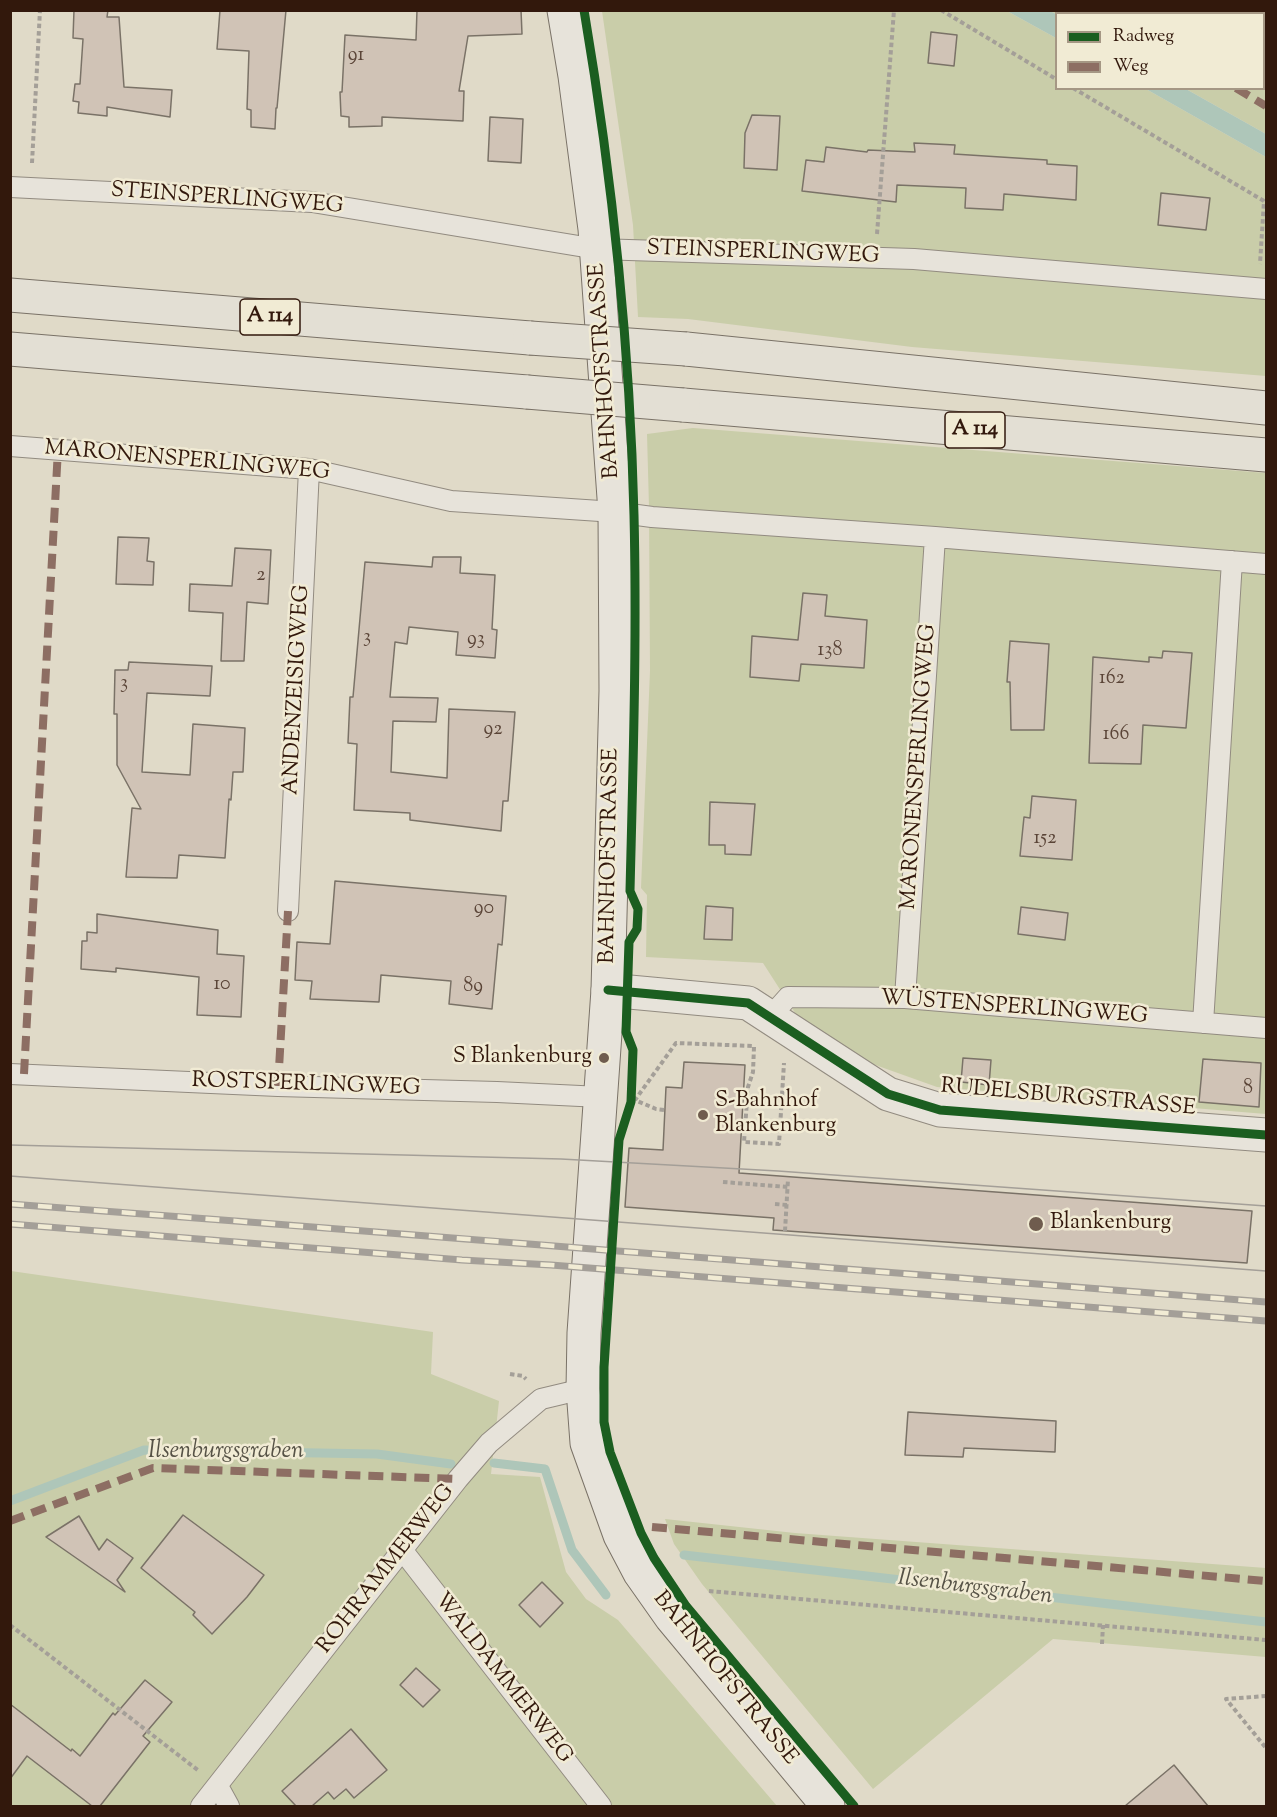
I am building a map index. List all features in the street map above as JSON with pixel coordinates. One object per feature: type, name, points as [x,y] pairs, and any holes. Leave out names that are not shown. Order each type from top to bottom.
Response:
[{"type":"highway","name":"A 114","points":[[10,295],[686,349],[1266,408]]},
{"type":"highway","name":"A 114","points":[[10,349],[1266,455]]},
{"type":"main road","name":"BAHNHOFSTRASSE","points":[[564,10],[590,183],[597,249],[615,512],[616,691],[608,990],[620,1100],[584,1333],[583,1389],[587,1443],[620,1535],[640,1573],[697,1650],[828,1806]]},
{"type":"main road","name":"RUDELSBURGSTRASSE","points":[[608,990],[748,1003],[888,1094],[940,1110],[1266,1135]]},
{"type":"lane","name":"STEINSPERLINGWEG","points":[[10,187],[312,202],[597,249],[914,259],[1262,288]]},
{"type":"lane","name":"MARONENSPERLINGWEG","points":[[10,446],[309,469],[451,501],[1266,564]]},
{"type":"lane","name":"ANDENZEISIGWEG","points":[[288,911],[309,469]]},
{"type":"lane","name":"MARONENSPERLINGWEG","points":[[905,998],[935,537]]},
{"type":"lane","points":[[1203,1023],[1232,561]]},
{"type":"lane","name":"WÜSTENSPERLINGWEG","points":[[770,1017],[788,997],[905,998],[1266,1028]]},
{"type":"lane","name":"ROSTSPERLINGWEG","points":[[10,1074],[266,1086],[497,1092],[620,1100]]},
{"type":"lane","name":"ROHRAMMERWEG","points":[[201,1806],[458,1479],[489,1443],[541,1399],[583,1389]]},
{"type":"lane","name":"WALDAMMERWEG","points":[[403,1551],[601,1806]]},
{"type":"lane","points":[[218,1786],[228,1806]]},
{"type":"path","points":[[31,188],[40,10]]},
{"type":"path","points":[[875,257],[894,10]]},
{"type":"path","points":[[941,10],[1055,78]]},
{"type":"path","points":[[1076,90],[1264,201],[1262,288]]},
{"type":"path","points":[[664,1110],[635,1100],[676,1043],[754,1046],[744,1142],[779,1143],[784,1061]]},
{"type":"path","points":[[785,1231],[788,1179]]},
{"type":"path","points":[[723,1182],[788,1187]]},
{"type":"path","points":[[775,1204],[787,1205]]},
{"type":"path","points":[[510,1374],[523,1376]]},
{"type":"path","points":[[709,1591],[1266,1640]]},
{"type":"path","points":[[10,1624],[218,1786]]},
{"type":"path","points":[[1102,1644],[1103,1625]]},
{"type":"path","points":[[1266,1696],[1226,1699],[1266,1748]]},
{"type":"green space","points":[[1185,10],[1188,12],[1055,14],[1050,11]]},
{"type":"green space","points":[[602,11],[1007,11],[1055,37],[1055,90],[1148,90],[1266,157],[1266,376],[912,347],[688,319],[638,317],[633,225]]},
{"type":"green space","points":[[1266,55],[1266,134],[1188,90],[1265,90]]},
{"type":"green space","points":[[693,428],[1266,473],[1266,1114],[937,1087],[867,1062],[799,1019],[763,963],[646,957],[647,895],[641,888],[650,671],[647,434]]},
{"type":"green space","points":[[11,1271],[433,1332],[431,1374],[499,1401],[491,1474],[540,1477],[566,1572],[586,1599],[618,1620],[777,1806],[11,1806]]},
{"type":"green space","points":[[665,1519],[795,1533],[1266,1568],[1266,1657],[1053,1639],[873,1789],[702,1584],[674,1544]]},
{"type":"shaded area","points":[[1007,11],[1050,11],[1055,14],[1055,37]]},
{"type":"shaded area","points":[[1148,90],[1188,90],[1266,134],[1266,157]]},
{"type":"building","points":[[74,10],[108,10],[107,17],[119,17],[124,87],[172,90],[170,117],[107,107],[107,116],[78,113],[79,102],[73,101],[75,84],[80,84],[83,39],[73,38]]},
{"type":"building","points":[[220,10],[286,10],[275,129],[251,127],[251,110],[247,109],[249,51],[217,49]]},
{"type":"building","points":[[417,10],[521,10],[522,34],[468,36],[459,91],[464,91],[463,121],[382,117],[382,126],[349,127],[349,117],[341,116],[340,92],[342,92],[345,35],[416,40]]},
{"type":"building","points":[[931,32],[957,35],[954,66],[928,63]]},
{"type":"building","points":[[752,115],[780,116],[777,170],[744,168],[745,133]]},
{"type":"building","points":[[490,117],[523,119],[521,163],[488,161]]},
{"type":"building","points":[[914,143],[955,145],[954,154],[1047,160],[1047,164],[1077,166],[1076,200],[1004,194],[1003,210],[965,208],[966,188],[897,185],[896,202],[802,191],[806,160],[824,162],[826,147],[867,152],[868,150],[915,152]]},
{"type":"building","points":[[1161,193],[1210,198],[1206,230],[1158,225]]},
{"type":"building","points":[[118,537],[149,538],[147,561],[154,562],[153,585],[116,584]]},
{"type":"building","points":[[235,548],[271,550],[268,604],[247,602],[244,661],[221,661],[223,613],[189,611],[190,584],[232,586]]},
{"type":"building","points":[[433,557],[461,557],[460,573],[495,575],[492,629],[497,630],[495,658],[456,655],[458,632],[409,627],[407,644],[395,642],[390,697],[438,698],[436,722],[393,721],[391,772],[447,778],[449,709],[515,712],[508,801],[503,801],[501,831],[410,820],[410,813],[354,810],[357,744],[348,743],[350,697],[353,697],[365,562],[432,567]]},
{"type":"building","points":[[803,593],[827,595],[825,616],[867,620],[864,668],[801,664],[799,681],[750,677],[752,636],[798,640]]},
{"type":"building","points":[[1010,641],[1049,644],[1044,730],[1011,730],[1010,682],[1007,682]]},
{"type":"building","points":[[1163,651],[1192,653],[1186,728],[1143,725],[1141,764],[1089,763],[1093,657],[1149,662],[1149,657],[1162,658]]},
{"type":"building","points":[[129,662],[212,666],[210,696],[147,693],[142,772],[190,775],[193,724],[245,728],[243,772],[233,772],[225,858],[179,855],[177,878],[126,877],[132,808],[141,809],[117,765],[117,714],[114,714],[115,670],[128,670]]},
{"type":"building","points":[[1032,796],[1076,800],[1072,860],[1020,856],[1024,817],[1030,818]]},
{"type":"building","points":[[710,802],[755,804],[751,855],[725,854],[725,845],[709,845]]},
{"type":"building","points":[[335,881],[506,896],[502,945],[498,944],[492,1009],[449,1004],[451,981],[381,975],[379,1002],[310,999],[312,981],[295,980],[297,942],[330,944]]},
{"type":"building","points":[[706,906],[733,908],[732,940],[704,939]]},
{"type":"building","points":[[1021,907],[1068,913],[1065,940],[1018,934]]},
{"type":"building","points":[[97,914],[218,930],[217,954],[244,956],[241,1017],[197,1015],[199,977],[116,968],[116,972],[81,969],[82,941],[87,941],[87,932],[97,933]]},
{"type":"building","points":[[963,1058],[991,1060],[989,1085],[961,1082]]},
{"type":"building","points":[[1203,1059],[1261,1063],[1259,1107],[1199,1102]]},
{"type":"building","points":[[684,1062],[745,1065],[739,1173],[1252,1211],[1247,1263],[773,1230],[774,1218],[625,1207],[629,1148],[663,1150],[666,1087],[682,1088]]},
{"type":"building","points":[[908,1412],[1056,1421],[1055,1452],[964,1448],[963,1457],[905,1455]]},
{"type":"building","points":[[183,1515],[264,1575],[212,1634],[193,1615],[195,1612],[141,1568]]},
{"type":"building","points":[[79,1516],[99,1550],[107,1539],[133,1558],[117,1580],[125,1592],[46,1537]]},
{"type":"building","points":[[542,1582],[563,1603],[540,1627],[519,1605]]},
{"type":"building","points":[[416,1668],[440,1690],[423,1707],[400,1685]]},
{"type":"building","points":[[145,1680],[172,1702],[143,1736],[150,1742],[100,1806],[92,1806],[27,1756],[10,1779],[10,1704],[80,1756],[113,1713],[115,1715]]},
{"type":"building","points":[[351,1729],[387,1770],[354,1798],[346,1789],[334,1799],[328,1792],[312,1806],[296,1806],[282,1791]]},
{"type":"building","points":[[1174,1765],[1208,1806],[1125,1806]]},
{"type":"waterway","name":"Ilsenburgsgraben","points":[[10,1501],[144,1450],[377,1454],[451,1464]]},
{"type":"waterway","name":"Ilsenburgsgraben","points":[[494,1463],[545,1469],[572,1550],[606,1595]]},
{"type":"waterway","name":"Ilsenburgsgraben","points":[[684,1555],[1266,1622]]},
{"type":"tram line","points":[[10,1145],[561,1159],[778,1171],[1266,1206]]},
{"type":"tram line","points":[[10,1176],[1266,1271]]},
{"type":"railway","points":[[10,1204],[1266,1302]]},
{"type":"railway","points":[[10,1224],[1266,1321]]},
{"type":"marked path","points":[[1239,90],[1266,106]]},
{"type":"marked path","points":[[24,1074],[58,449]]},
{"type":"marked path","points":[[278,1086],[288,911]]},
{"type":"marked path","points":[[10,1521],[153,1468],[458,1479]]},
{"type":"marked path","points":[[652,1527],[1266,1581]]},
{"type":"cycle path","points":[[584,10],[603,135],[624,326],[632,452],[635,562],[630,891],[638,909],[637,929],[629,942],[626,1032],[633,1050],[631,1102],[619,1140],[604,1367],[604,1422],[610,1452],[641,1533],[654,1558],[686,1606],[854,1806]]},
{"type":"cycle path","points":[[608,990],[748,1003],[888,1094],[940,1110],[1266,1135]]},
{"type":"place","name":"S Blankenburg","points":[[604,1058]]},
{"type":"place","name":"S-Bahnhof Blankenburg","points":[[703,1115]]},
{"type":"place","name":"Blankenburg","points":[[1036,1224]]}]
